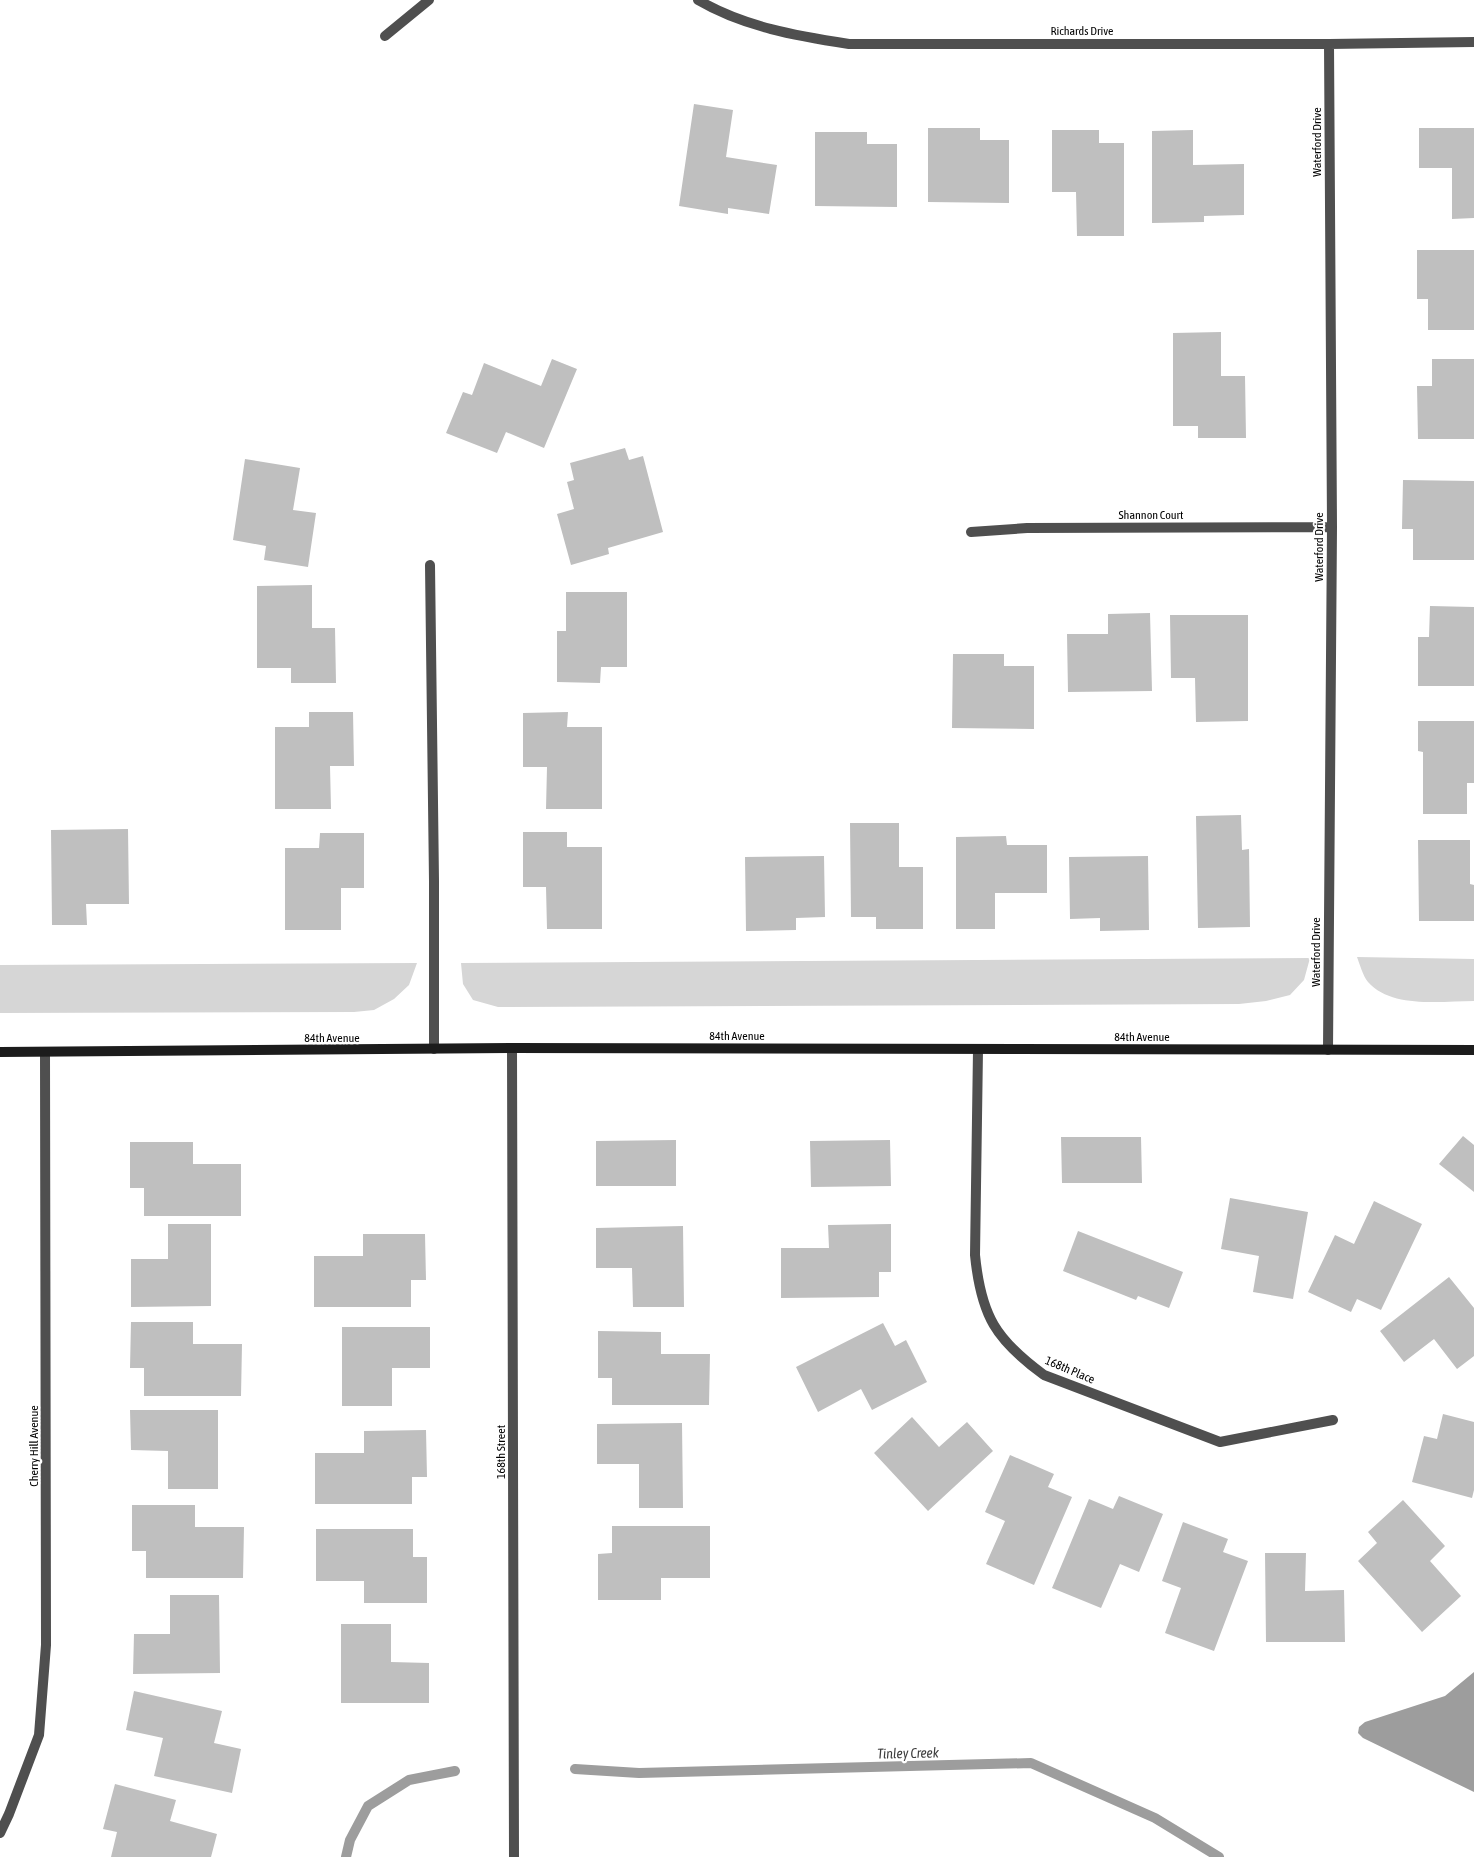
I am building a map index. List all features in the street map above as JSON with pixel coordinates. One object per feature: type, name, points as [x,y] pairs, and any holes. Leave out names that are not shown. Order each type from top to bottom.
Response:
[{"type":"street","points":[[385,36],[430,0]]},
{"type":"street","name":"Richards Drive","points":[[698,0],[739,19],[794,35],[849,44],[1328,44],[1474,42]]},
{"type":"street","name":"Waterford Drive","points":[[1328,44],[1332,527],[1328,1050]]},
{"type":"street","name":"Shannon Court","points":[[972,532],[1027,528],[1332,527]]},
{"type":"street","points":[[430,566],[434,1049]]},
{"type":"street","name":"84th Avenue","points":[[0,1052],[512,1048],[1474,1050]]},
{"type":"street","name":"168th Street","points":[[512,1048],[514,1857]]},
{"type":"street","name":"168th Place","points":[[978,1050],[976,1256],[978,1285],[987,1314],[1001,1337],[1021,1358],[1044,1375],[1220,1442],[1333,1420]]},
{"type":"street","name":"Cherry Hill Avenue","points":[[0,1833],[39,1735],[46,1645],[46,1052]]},
{"type":"shaded area","points":[[1357,957],[1474,959],[1474,1001],[1418,1002],[1390,996],[1378,991],[1368,982]]},
{"type":"shaded area","points":[[1310,958],[1304,980],[1290,995],[1266,1001],[1239,1004],[498,1007],[473,1000],[463,984],[461,963]]},
{"type":"shaded area","points":[[417,963],[409,985],[394,999],[374,1010],[354,1012],[0,1013],[0,965]]},
{"type":"shaded area","points":[[1474,1672],[1474,1792],[1363,1738],[1358,1733],[1359,1727],[1365,1722],[1445,1696]]},
{"type":"building","points":[[694,104],[733,110],[726,157],[777,165],[769,214],[728,208],[728,214],[679,206]]},
{"type":"building","points":[[928,128],[980,128],[980,140],[1009,140],[1009,203],[928,202]]},
{"type":"building","points":[[1419,128],[1474,128],[1474,218],[1452,219],[1452,168],[1419,168]]},
{"type":"building","points":[[1052,130],[1099,130],[1099,143],[1124,143],[1124,236],[1077,236],[1076,192],[1052,192]]},
{"type":"building","points":[[1193,130],[1193,165],[1244,164],[1244,215],[1204,216],[1204,222],[1152,223],[1152,131]]},
{"type":"building","points":[[815,132],[867,132],[867,144],[897,144],[897,207],[815,206]]},
{"type":"building","points":[[1417,250],[1474,250],[1474,330],[1428,330],[1428,299],[1417,299]]},
{"type":"building","points":[[1221,332],[1221,376],[1245,376],[1246,438],[1198,438],[1198,426],[1173,426],[1173,333]]},
{"type":"building","points":[[552,359],[577,369],[544,448],[506,432],[497,453],[446,433],[463,392],[472,395],[484,363],[541,386]]},
{"type":"building","points":[[1432,359],[1474,359],[1474,439],[1418,439],[1417,386],[1432,386]]},
{"type":"building","points":[[625,448],[629,460],[643,456],[663,532],[608,548],[609,554],[571,565],[557,514],[574,509],[567,482],[574,480],[570,463]]},
{"type":"building","points":[[245,459],[300,468],[293,510],[316,513],[308,567],[264,560],[266,546],[233,540]]},
{"type":"building","points":[[1403,480],[1474,481],[1474,560],[1413,560],[1413,529],[1402,529]]},
{"type":"building","points":[[312,585],[312,628],[335,628],[336,683],[291,683],[291,668],[257,668],[257,586]]},
{"type":"building","points":[[566,592],[627,592],[627,667],[601,667],[600,683],[557,682],[557,631],[566,631]]},
{"type":"building","points":[[1430,606],[1474,607],[1474,686],[1418,686],[1418,637],[1429,637]]},
{"type":"building","points":[[1150,613],[1152,691],[1068,692],[1067,634],[1108,634],[1108,614]]},
{"type":"building","points":[[1170,615],[1248,615],[1248,721],[1196,722],[1195,678],[1171,678]]},
{"type":"building","points":[[953,654],[1004,654],[1004,666],[1034,666],[1034,729],[952,728]]},
{"type":"building","points":[[309,712],[353,712],[354,766],[330,766],[331,809],[275,809],[275,727],[309,727]]},
{"type":"building","points":[[568,712],[567,727],[602,727],[602,809],[546,809],[547,767],[523,767],[523,713]]},
{"type":"building","points":[[1418,721],[1474,721],[1474,783],[1467,783],[1467,814],[1423,814],[1423,752],[1418,751]]},
{"type":"building","points":[[1241,815],[1242,850],[1249,849],[1250,927],[1198,928],[1196,816]]},
{"type":"building","points":[[850,823],[899,823],[899,867],[923,867],[923,929],[876,929],[876,917],[851,917]]},
{"type":"building","points":[[128,829],[129,904],[86,904],[87,925],[52,925],[51,830]]},
{"type":"building","points":[[523,832],[567,832],[567,847],[602,847],[602,929],[547,929],[546,887],[523,887]]},
{"type":"building","points":[[320,833],[364,833],[364,888],[341,888],[341,930],[285,930],[285,848],[319,848]]},
{"type":"building","points":[[1006,836],[1007,845],[1047,845],[1047,893],[995,893],[995,929],[956,929],[956,837]]},
{"type":"building","points":[[1418,840],[1470,840],[1470,884],[1474,885],[1474,921],[1419,921]]},
{"type":"building","points":[[824,856],[825,917],[796,918],[796,930],[746,931],[745,857]]},
{"type":"building","points":[[1148,856],[1149,930],[1100,931],[1100,918],[1070,919],[1069,857]]},
{"type":"building","points":[[1463,1136],[1474,1145],[1474,1192],[1439,1164]]},
{"type":"building","points":[[1061,1137],[1141,1137],[1142,1183],[1062,1183]]},
{"type":"building","points":[[676,1140],[676,1186],[596,1186],[596,1141]]},
{"type":"building","points":[[890,1140],[891,1186],[811,1187],[810,1141]]},
{"type":"building","points":[[130,1142],[193,1142],[193,1164],[241,1164],[241,1216],[144,1216],[144,1188],[130,1188]]},
{"type":"building","points":[[1230,1198],[1308,1212],[1293,1299],[1253,1292],[1259,1256],[1221,1249]]},
{"type":"building","points":[[1374,1201],[1422,1224],[1381,1310],[1357,1299],[1351,1312],[1308,1292],[1335,1235],[1354,1244]]},
{"type":"building","points":[[168,1224],[211,1224],[211,1306],[131,1307],[131,1259],[168,1259]]},
{"type":"building","points":[[891,1224],[891,1272],[879,1272],[879,1297],[781,1298],[781,1248],[829,1248],[828,1225]]},
{"type":"building","points":[[683,1226],[684,1307],[633,1307],[632,1268],[596,1268],[596,1228]]},
{"type":"building","points":[[1078,1231],[1183,1272],[1169,1308],[1138,1296],[1136,1300],[1063,1271]]},
{"type":"building","points":[[363,1234],[425,1234],[426,1280],[411,1280],[411,1307],[314,1307],[314,1256],[363,1256]]},
{"type":"building","points":[[1449,1277],[1474,1308],[1474,1356],[1457,1369],[1434,1339],[1404,1362],[1380,1331]]},
{"type":"building","points":[[131,1322],[193,1322],[193,1344],[242,1344],[241,1396],[144,1396],[144,1368],[130,1368]]},
{"type":"building","points":[[883,1323],[895,1346],[906,1340],[927,1382],[872,1410],[861,1389],[818,1412],[796,1367]]},
{"type":"building","points":[[342,1327],[430,1327],[430,1368],[392,1368],[392,1406],[342,1406]]},
{"type":"building","points":[[598,1331],[661,1332],[661,1354],[710,1354],[709,1405],[612,1405],[612,1378],[598,1378]]},
{"type":"building","points":[[130,1410],[218,1410],[218,1489],[168,1489],[168,1451],[131,1450]]},
{"type":"building","points":[[1443,1414],[1474,1422],[1474,1490],[1472,1498],[1412,1482],[1424,1436],[1437,1439]]},
{"type":"building","points":[[912,1417],[939,1447],[967,1422],[993,1451],[928,1511],[874,1453]]},
{"type":"building","points":[[682,1423],[683,1508],[639,1508],[639,1464],[597,1464],[597,1424]]},
{"type":"building","points":[[426,1430],[427,1477],[412,1477],[412,1504],[315,1504],[315,1453],[364,1453],[364,1431]]},
{"type":"building","points":[[1010,1455],[1054,1474],[1048,1487],[1072,1497],[1034,1585],[986,1564],[1005,1521],[985,1512]]},
{"type":"building","points":[[1119,1496],[1163,1514],[1139,1572],[1120,1564],[1101,1608],[1052,1588],[1089,1499],[1113,1509]]},
{"type":"building","points":[[1403,1500],[1445,1546],[1430,1561],[1461,1596],[1422,1632],[1358,1561],[1377,1543],[1368,1532]]},
{"type":"building","points":[[132,1505],[195,1505],[195,1527],[244,1527],[243,1578],[146,1578],[146,1551],[132,1551]]},
{"type":"building","points":[[1183,1522],[1228,1539],[1223,1552],[1248,1561],[1214,1651],[1165,1633],[1181,1588],[1162,1581]]},
{"type":"building","points":[[612,1526],[710,1526],[710,1578],[661,1578],[661,1600],[598,1600],[598,1554],[612,1553]]},
{"type":"building","points":[[316,1529],[413,1529],[413,1557],[427,1557],[427,1603],[364,1603],[364,1581],[316,1581]]},
{"type":"building","points":[[1265,1553],[1306,1553],[1305,1591],[1344,1590],[1345,1642],[1266,1642]]},
{"type":"building","points":[[170,1595],[219,1595],[220,1673],[133,1674],[134,1634],[170,1634]]},
{"type":"building","points":[[341,1624],[391,1624],[391,1662],[429,1663],[429,1703],[341,1703]]},
{"type":"building","points":[[134,1691],[222,1711],[214,1743],[241,1749],[232,1793],[154,1776],[163,1738],[126,1730]]},
{"type":"building","points":[[115,1784],[176,1800],[170,1821],[217,1834],[211,1857],[111,1857],[117,1832],[103,1829]]},
{"type":"waterway","name":"Tinley Creek","points":[[575,1769],[639,1773],[1031,1763],[1155,1818],[1219,1857]]},
{"type":"waterway","name":"Tinley Creek","points":[[346,1857],[350,1840],[368,1806],[409,1780],[455,1771]]}]
